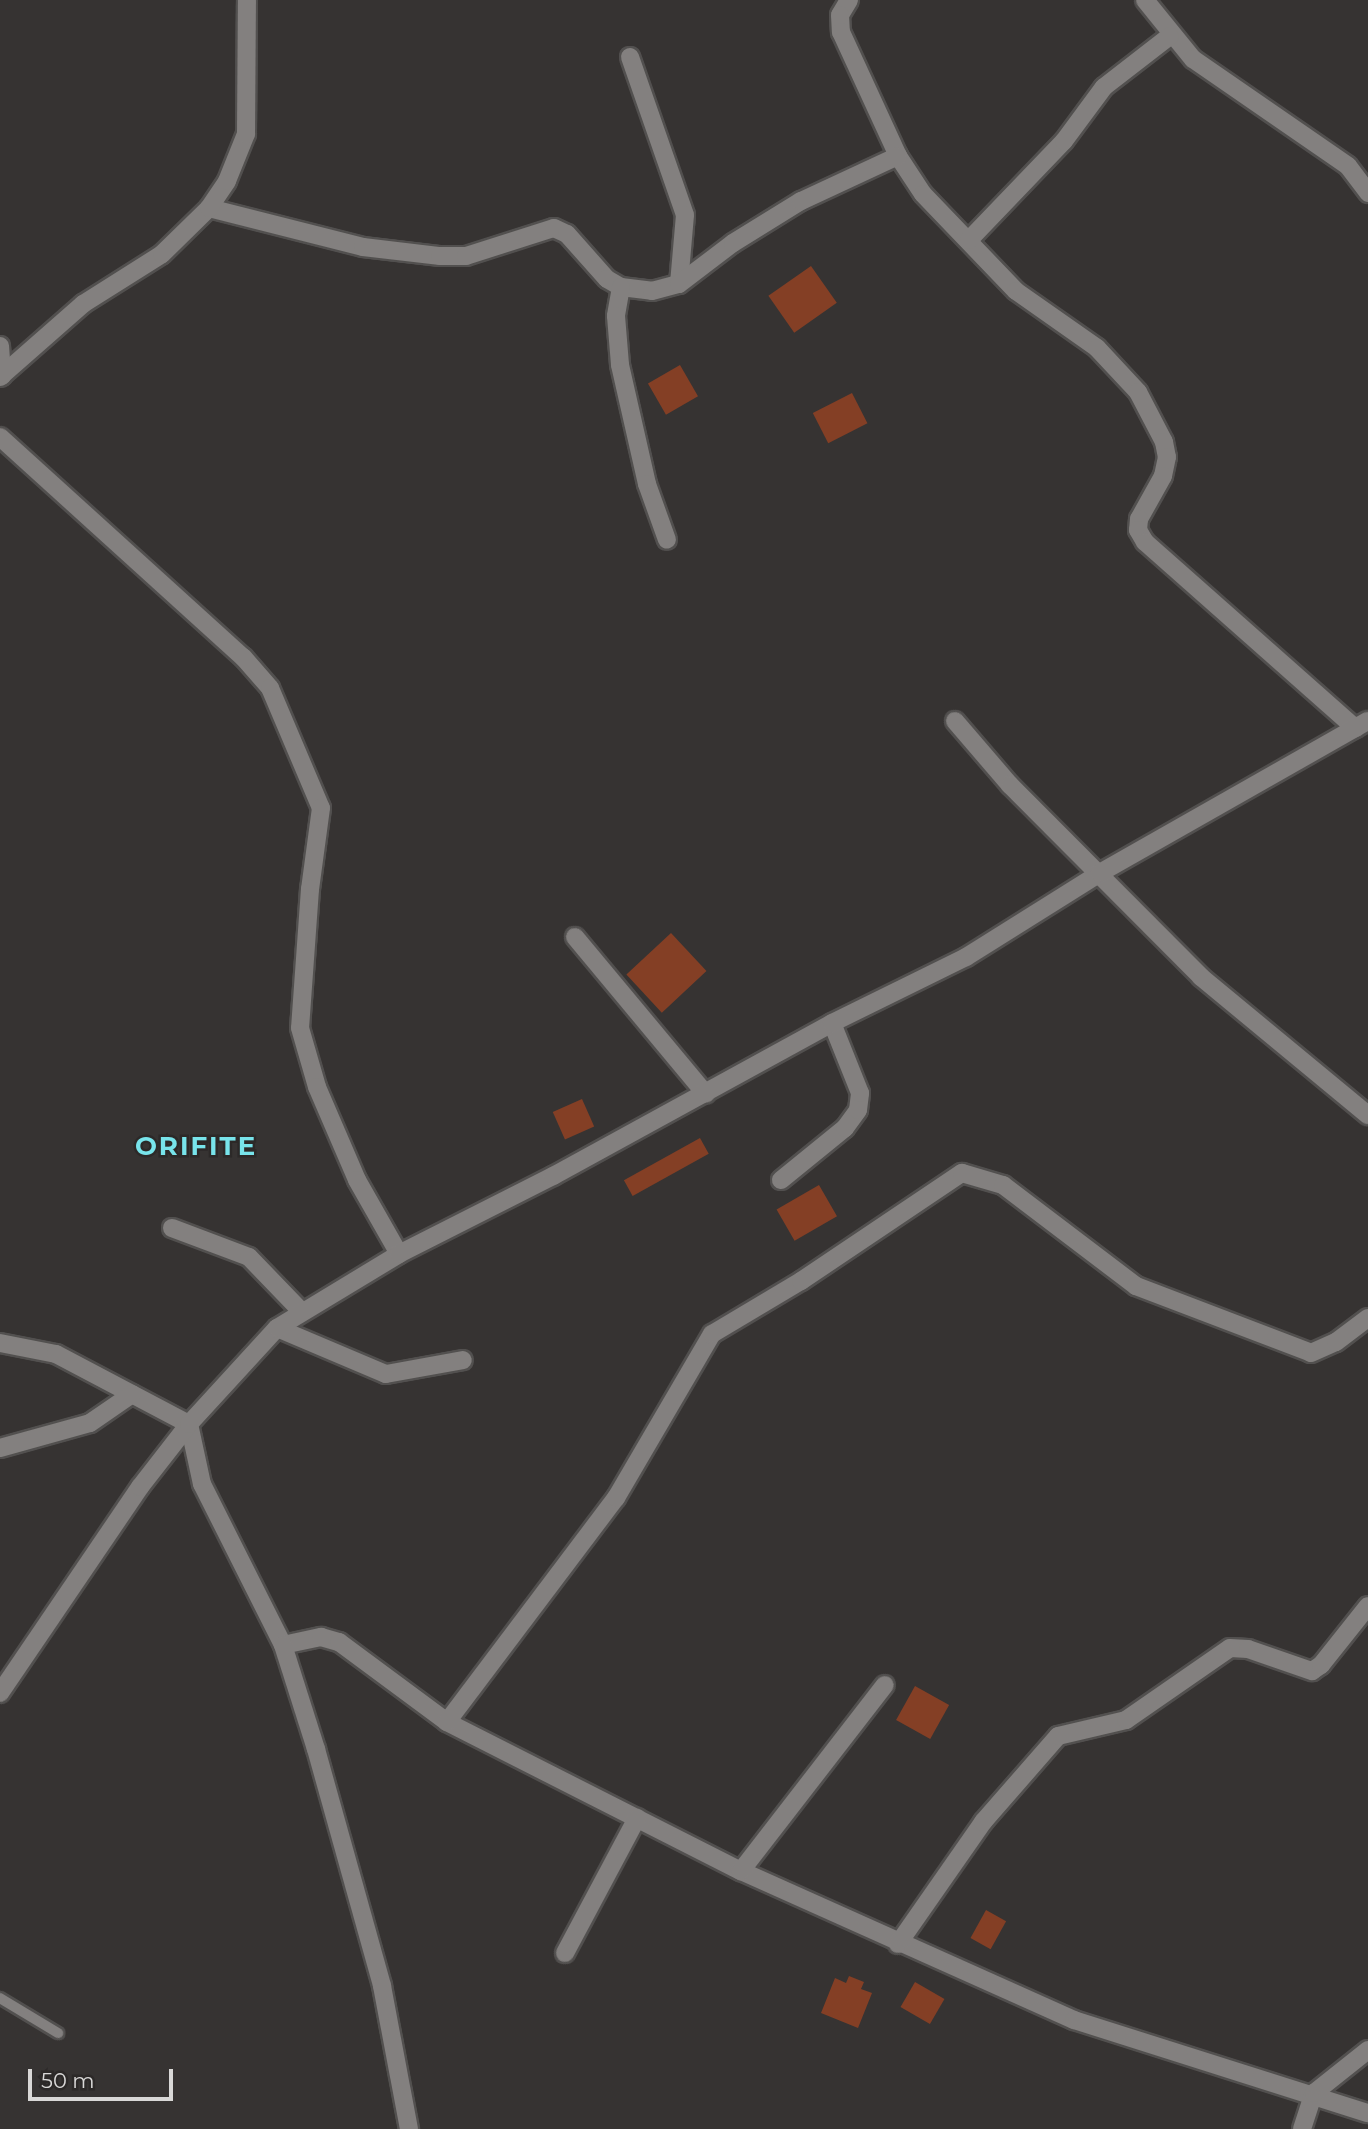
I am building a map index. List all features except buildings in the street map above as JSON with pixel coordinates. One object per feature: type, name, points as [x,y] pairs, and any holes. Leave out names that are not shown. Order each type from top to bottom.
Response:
[{"type":"street","points":[[1,377],[83,304],[162,254],[209,208],[227,181],[246,134],[247,0]]},
{"type":"street","points":[[0,1693],[140,1486],[189,1424],[277,1328],[399,1254],[706,1094],[832,1023],[966,957],[1100,873],[1362,724],[1145,542],[1139,519],[1163,476],[1167,457],[1164,442],[1139,392],[1097,348],[1016,291],[923,194],[898,156],[841,32],[840,15],[849,0]]},
{"type":"street","points":[[1145,0],[1170,36],[1193,59],[1348,166],[1368,193]]},
{"type":"street","points":[[969,240],[1064,141],[1104,87],[1170,36]]},
{"type":"street","points":[[630,57],[685,215],[679,284]]},
{"type":"street","points":[[209,208],[363,247],[440,256],[466,256],[554,228],[567,234],[607,279],[621,287],[652,291],[679,284],[733,243],[802,201],[898,156]]},
{"type":"street","points":[[621,287],[616,316],[620,365],[648,484],[667,540]]},
{"type":"street","points":[[0,346],[1,377]]},
{"type":"street","points":[[0,437],[203,619],[270,688],[321,808],[310,889],[300,1028],[317,1087],[357,1180],[399,1254]]},
{"type":"street","points":[[955,721],[1010,785],[1201,977],[1368,1115]]},
{"type":"street","points":[[575,937],[706,1094]]},
{"type":"street","points":[[781,1180],[845,1128],[858,1110],[860,1093],[832,1023]]},
{"type":"street","points":[[447,1722],[615,1498],[712,1334],[801,1281],[962,1173],[1003,1185],[1136,1286],[1311,1353],[1336,1342],[1368,1318]]},
{"type":"street","points":[[172,1228],[249,1257],[301,1311]]},
{"type":"street","points":[[277,1328],[386,1374],[463,1360]]},
{"type":"street","points":[[0,1343],[56,1354],[189,1424]]},
{"type":"street","points":[[0,1448],[90,1423],[132,1394]]},
{"type":"street","points":[[189,1424],[202,1484],[283,1645],[382,1986],[409,2129]]},
{"type":"street","points":[[898,1944],[983,1822],[1058,1736],[1126,1720],[1230,1648],[1248,1649],[1312,1671],[1368,1606]]},
{"type":"street","points":[[283,1645],[321,1636],[339,1642],[447,1722],[741,1871],[898,1944],[1074,2020],[1314,2093],[1368,2113]]},
{"type":"street","points":[[741,1871],[885,1685]]},
{"type":"street","points":[[565,1953],[637,1818]]},
{"type":"street","points":[[1301,2129],[1314,2093],[1368,2050]]},
{"type":"lane","points":[[0,1998],[58,2033]]},
{"type":"district","name":"ORIFITE","points":[[196,1147]]}]
